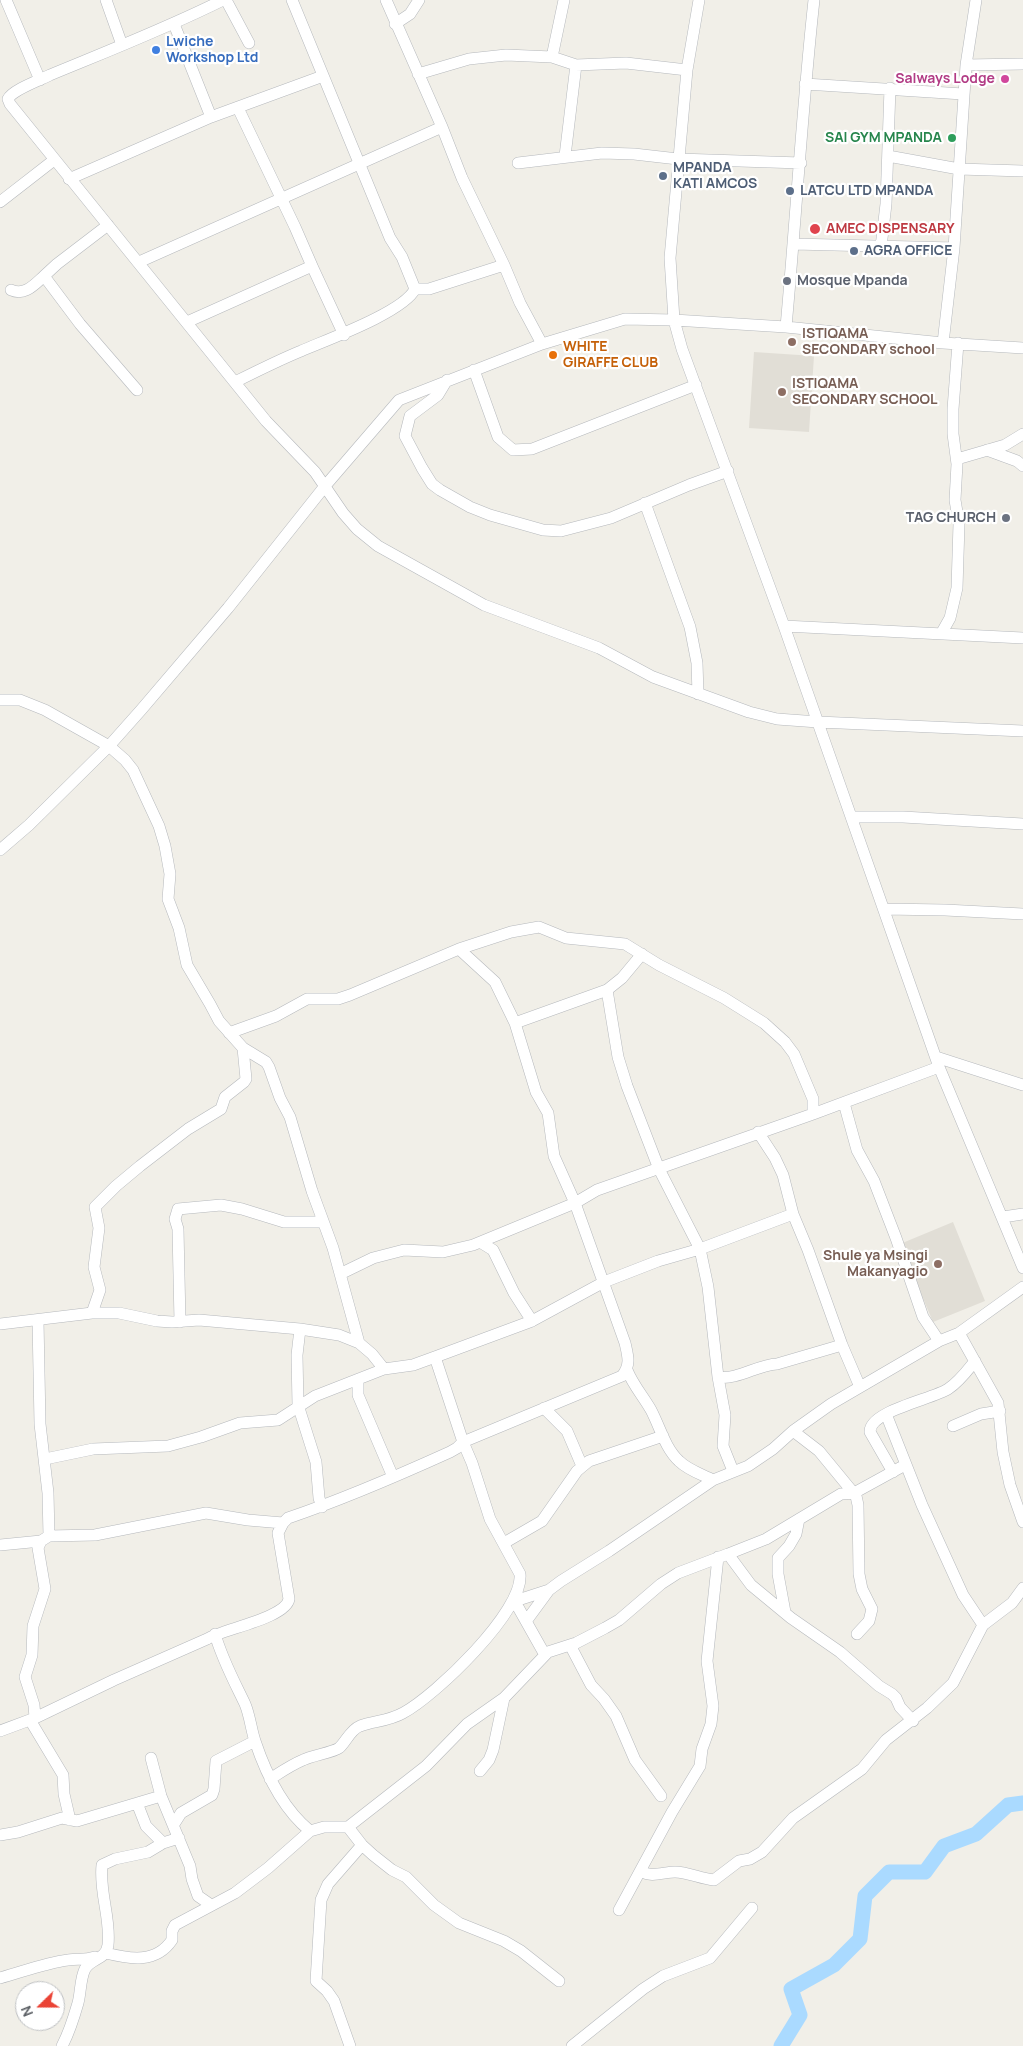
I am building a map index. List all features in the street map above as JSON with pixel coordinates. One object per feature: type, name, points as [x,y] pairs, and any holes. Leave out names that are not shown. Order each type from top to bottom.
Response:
[{"type":"street","points":[[6,0],[40,80]]},
{"type":"street","points":[[106,0],[122,45]]},
{"type":"street","points":[[249,43],[224,0],[174,24],[40,80],[5,97],[8,97],[10,104],[69,179],[139,262],[154,284],[266,421],[315,472],[357,529],[378,546],[484,605],[599,648],[653,677],[765,717],[818,722],[1023,731]]},
{"type":"street","points":[[292,0],[390,238],[402,257],[416,290]]},
{"type":"street","points":[[386,0],[466,186],[520,303],[542,344]]},
{"type":"street","points":[[395,24],[410,14],[419,0]]},
{"type":"street","points":[[552,57],[564,0]]},
{"type":"street","points":[[699,0],[687,70],[670,258],[674,320],[682,349],[853,817],[938,1062],[1023,1268]]},
{"type":"street","points":[[786,328],[801,163],[805,84],[814,0]]},
{"type":"street","points":[[943,343],[954,248],[963,94],[976,0]]},
{"type":"street","points":[[174,24],[211,117]]},
{"type":"street","points":[[418,74],[469,59],[506,54],[552,57],[576,65],[626,63],[687,70]]},
{"type":"street","points":[[966,65],[1023,64]]},
{"type":"street","points":[[565,156],[576,65]]},
{"type":"street","points":[[69,179],[211,117],[323,76]]},
{"type":"street","points":[[805,84],[963,94]]},
{"type":"street","points":[[881,247],[888,156],[890,88]]},
{"type":"street","points":[[238,108],[282,198],[344,335]]},
{"type":"street","points":[[139,262],[442,127]]},
{"type":"street","points":[[518,163],[602,153],[634,154],[678,159],[801,163]]},
{"type":"street","points":[[888,156],[959,169],[1023,171]]},
{"type":"street","points":[[0,202],[54,160]]},
{"type":"street","points":[[10,290],[18,293],[27,291],[108,225]]},
{"type":"street","points":[[794,244],[954,248]]},
{"type":"street","points":[[235,382],[301,351],[344,335],[389,311],[416,290],[429,289],[504,265]]},
{"type":"street","points":[[187,322],[312,266]]},
{"type":"street","points":[[44,276],[80,324],[137,390]]},
{"type":"street","points":[[0,850],[29,825],[109,746],[222,616],[325,486],[399,400],[542,344],[625,320],[674,320],[1023,348]]},
{"type":"street","points":[[941,634],[950,618],[958,588],[959,524],[955,500],[957,459],[953,434],[953,409],[958,344]]},
{"type":"street","points":[[474,370],[498,437],[509,447],[519,451],[532,449],[696,385]]},
{"type":"street","points":[[447,380],[438,395],[410,416],[405,432],[422,468],[432,484],[470,508],[490,515],[543,530],[561,531],[610,518],[728,471]]},
{"type":"street","points":[[957,459],[1011,442],[1023,434]]},
{"type":"street","points":[[987,450],[1018,461],[1023,466]]},
{"type":"street","points":[[645,503],[690,627],[697,663],[698,694]]},
{"type":"street","points":[[784,626],[1023,638]]},
{"type":"street","points":[[0,700],[20,700],[45,710],[109,746],[133,770],[159,826],[170,874],[168,899],[180,928],[187,965],[218,1021],[243,1048],[266,1062],[269,1067],[280,1098],[290,1117],[312,1191],[333,1248],[359,1343]]},
{"type":"street","points":[[853,817],[903,817],[1023,824]]},
{"type":"street","points":[[884,909],[1023,914]]},
{"type":"street","points":[[229,1033],[276,1016],[307,999],[338,999],[459,949],[511,932],[539,927],[566,938],[625,944],[659,965],[724,998],[764,1023],[785,1042],[794,1054],[813,1098],[813,1114]]},
{"type":"street","points":[[0,1731],[33,1719],[114,1680],[207,1640],[214,1634],[265,1618],[284,1608],[288,1603],[278,1533],[288,1518],[322,1507],[393,1477],[456,1448],[463,1442],[622,1376],[627,1370],[629,1361],[625,1343],[575,1203],[554,1156],[548,1113],[536,1092],[515,1023],[495,982],[459,949]]},
{"type":"street","points":[[515,1023],[607,990],[622,978],[642,954]]},
{"type":"street","points":[[607,990],[618,1057],[627,1086],[659,1169],[700,1249],[708,1287],[718,1377],[725,1415],[723,1446],[733,1471]]},
{"type":"street","points":[[92,1313],[100,1290],[94,1267],[99,1228],[95,1207],[140,1166],[188,1129],[220,1109],[225,1097],[246,1079],[243,1048]]},
{"type":"street","points":[[340,1274],[373,1258],[404,1250],[448,1252],[480,1242],[575,1203],[597,1190],[813,1114],[938,1062],[1023,1085]]},
{"type":"street","points":[[844,1102],[857,1150],[874,1181],[923,1316],[939,1341]]},
{"type":"street","points":[[758,1132],[775,1158],[783,1175],[792,1214],[808,1250],[842,1345],[860,1387]]},
{"type":"street","points":[[180,1322],[178,1229],[174,1219],[178,1209],[221,1205],[284,1222],[323,1222]]},
{"type":"street","points":[[45,1459],[93,1450],[168,1446],[240,1423],[278,1420],[315,1396],[384,1370],[413,1365],[435,1358],[532,1321],[604,1282],[658,1261],[700,1249],[792,1214]]},
{"type":"street","points":[[1003,1217],[1023,1214]]},
{"type":"street","points":[[480,1242],[493,1250],[514,1293],[532,1321]]},
{"type":"street","points":[[515,1600],[549,1590],[713,1480],[754,1462],[831,1404],[939,1341],[959,1333],[1023,1287]]},
{"type":"street","points":[[0,1324],[92,1313],[119,1313],[157,1321],[180,1322],[199,1320],[300,1329],[339,1335],[359,1343],[372,1354],[384,1370]]},
{"type":"street","points":[[38,1320],[40,1424],[45,1459],[45,1538],[38,1548],[45,1589],[33,1626],[32,1655],[26,1676],[34,1705],[33,1719],[63,1775],[64,1794],[70,1820]]},
{"type":"street","points":[[300,1329],[297,1356],[298,1406],[316,1462],[322,1507]]},
{"type":"street","points":[[959,1333],[998,1404],[1003,1452],[1010,1485],[1023,1522]]},
{"type":"street","points":[[718,1377],[733,1377],[768,1365],[842,1345]]},
{"type":"street","points":[[270,1779],[304,1759],[338,1749],[356,1728],[390,1720],[405,1713],[454,1672],[494,1629],[515,1600],[521,1580],[520,1574],[490,1519],[435,1358]]},
{"type":"street","points":[[893,1472],[870,1432],[873,1422],[886,1414],[946,1391],[955,1384],[975,1361]]},
{"type":"street","points":[[627,1370],[636,1390],[650,1409],[677,1460],[686,1467],[713,1480]]},
{"type":"street","points":[[358,1380],[358,1395],[393,1477]]},
{"type":"street","points":[[556,1418],[565,1400]]},
{"type":"street","points":[[544,1408],[556,1418],[571,1438],[582,1466]]},
{"type":"street","points":[[953,1426],[981,1414],[1000,1411]]},
{"type":"street","points":[[886,1414],[905,1465],[963,1595],[983,1624]]},
{"type":"street","points":[[793,1431],[819,1451],[854,1493],[858,1505],[859,1574],[862,1589],[872,1609],[869,1621],[857,1634]]},
{"type":"street","points":[[504,1543],[542,1520],[568,1482],[582,1466],[610,1452],[663,1436]]},
{"type":"street","points":[[0,1978],[70,1959],[83,1961],[104,1955],[144,1959],[151,1957],[171,1942],[174,1927],[211,1904],[235,1893],[268,1868],[310,1831],[324,1827],[348,1827],[426,1766],[471,1721],[504,1698],[545,1654],[554,1649],[570,1645],[619,1620],[678,1573],[766,1539],[841,1494],[854,1493],[905,1465]]},
{"type":"street","points":[[0,1545],[45,1538],[95,1535],[206,1513],[248,1520],[283,1523]]},
{"type":"street","points":[[785,1612],[778,1574],[778,1558],[789,1546],[796,1534],[799,1519]]},
{"type":"street","points":[[723,1556],[751,1585],[810,1632],[840,1652],[879,1686],[892,1694],[912,1722]]},
{"type":"street","points":[[619,1910],[672,1812],[699,1769],[702,1749],[711,1724],[713,1706],[707,1661],[723,1556]]},
{"type":"street","points":[[641,1871],[646,1874],[677,1872],[714,1880],[739,1861],[750,1859],[762,1852],[794,1818],[862,1769],[886,1740],[912,1722],[953,1683],[983,1624],[1012,1603],[1023,1588]]},
{"type":"street","points":[[527,1620],[549,1590]]},
{"type":"street","points":[[515,1600],[545,1654]]},
{"type":"street","points":[[214,1634],[219,1650],[246,1706],[255,1741],[270,1779],[298,1821],[310,1831]]},
{"type":"street","points":[[570,1645],[591,1685],[616,1716],[635,1760],[661,1796]]},
{"type":"street","points":[[480,1771],[489,1760],[493,1750],[504,1698]]},
{"type":"street","points":[[174,1824],[181,1813],[212,1795],[216,1761],[255,1741]]},
{"type":"street","points":[[151,1758],[161,1796],[190,1866],[198,1896],[211,1904]]},
{"type":"street","points":[[0,1835],[18,1832],[62,1818],[77,1821],[161,1796]]},
{"type":"street","points":[[137,1803],[146,1826],[163,1843]]},
{"type":"street","points":[[348,1827],[362,1844],[392,1870],[406,1876],[434,1905],[459,1923],[504,1941],[521,1951],[559,1981]]},
{"type":"street","points":[[62,2046],[78,2003],[85,1970],[88,1965],[104,1955],[108,1942],[107,1917],[101,1892],[102,1866],[115,1859],[148,1852],[163,1843],[179,1838]]},
{"type":"street","points":[[350,2046],[334,2002],[316,1980],[321,1900],[328,1884],[362,1844]]},
{"type":"street","points":[[572,2046],[643,1989],[663,1976],[710,1958],[752,1908]]},
{"type":"shaded area","name":"ISTIQAMA SECONDARY SCHOOL","points":[[754,352],[814,356],[809,432],[749,428]]},
{"type":"shaded area","points":[[953,1222],[985,1301],[933,1322],[900,1244]]},
{"type":"waterway","points":[[781,2046],[800,2015],[791,1989],[834,1965],[860,1939],[865,1896],[889,1872],[925,1872],[944,1846],[976,1834],[1008,1805],[1023,1803]]},
{"type":"place","name":"Lwiche Workshop Ltd","points":[[156,50]]},
{"type":"place","name":"Salways Lodge","points":[[1005,79]]},
{"type":"place","name":"SAI GYM MPANDA","points":[[952,138]]},
{"type":"place","name":"MPANDA KATI AMCOS","points":[[663,176]]},
{"type":"place","name":"LATCU LTD MPANDA","points":[[790,191]]},
{"type":"place","name":"AMEC DISPENSARY","points":[[815,229]]},
{"type":"place","name":"AGRA OFFICE","points":[[854,251]]},
{"type":"place","name":"Mosque Mpanda","points":[[787,281]]},
{"type":"place","name":"ISTIQAMA SECONDARY school","points":[[792,342]]},
{"type":"place","name":"WHITE GIRAFFE CLUB","points":[[553,355]]},
{"type":"place","name":"ISTIQAMA SECONDARY SCHOOL","points":[[782,392]]},
{"type":"place","name":"TAG CHURCH","points":[[1006,518]]},
{"type":"place","name":"Shule ya Msingi Makanyagio","points":[[938,1264]]}]
